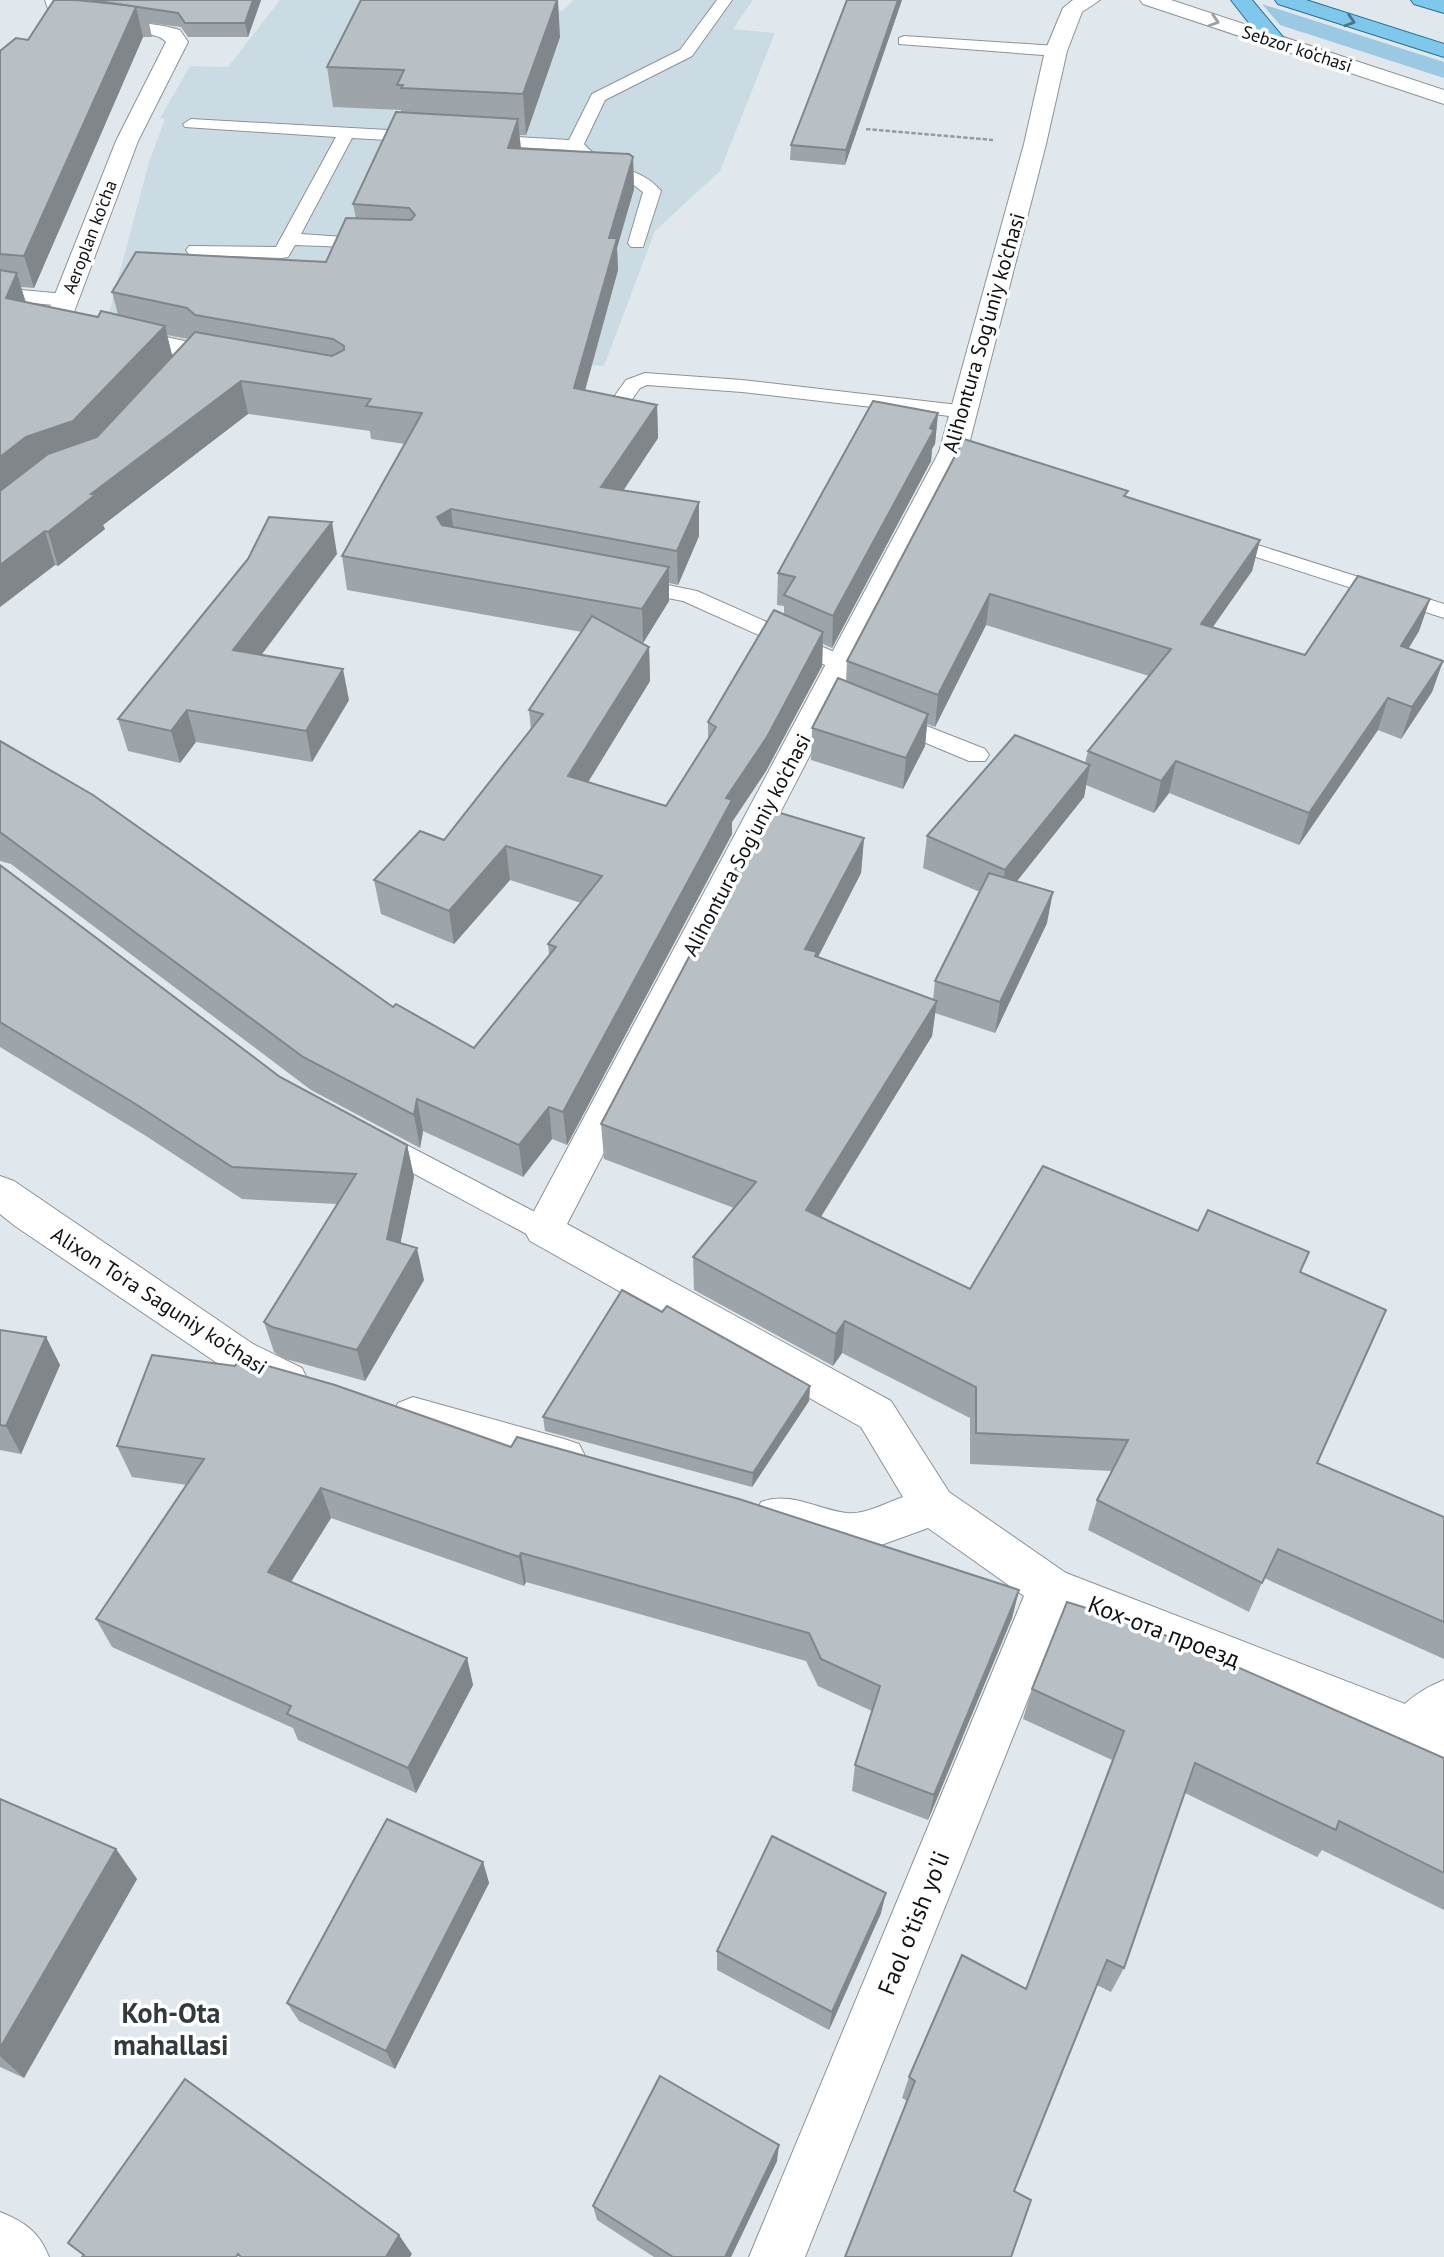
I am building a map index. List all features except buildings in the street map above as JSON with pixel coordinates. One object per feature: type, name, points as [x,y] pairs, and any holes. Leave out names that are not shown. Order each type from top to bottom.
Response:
[{"type":"main road","points":[[1241,0],[1276,41]]},
{"type":"main road","points":[[1285,0],[1444,51]]},
{"type":"main road","points":[[1421,0],[1444,7]]},
{"type":"street","name":"Aeroplan ko'cha","points":[[55,0],[57,11],[75,19],[159,29],[173,34],[177,42],[127,141],[61,312],[63,320],[74,326],[184,349],[198,356],[151,402]]},
{"type":"street","name":"Alihontura Sog'uniy ko'chasi","points":[[544,1230],[847,703],[842,664],[960,454],[967,412],[1056,51],[1073,8],[1090,0]]},
{"type":"street","name":"Sebzor ko‘chasi","points":[[1150,0],[1444,97]]},
{"type":"street","name":"Alixon To'ra Saguniy ko'chasi","points":[[0,1192],[29,1215],[238,1357],[269,1376],[322,1390]]},
{"type":"street","points":[[544,1230],[876,1414],[933,1506],[859,1533],[745,1508]]},
{"type":"street","points":[[375,1405],[601,1469]]},
{"type":"street","name":"Кох-ота проезд","points":[[933,1506],[1050,1588],[1433,1725]]},
{"type":"street","name":"Faol o'tish yo'li","points":[[777,2257],[1050,1588]]},
{"type":"street","points":[[0,2240],[21,2257]]},
{"type":"lane","points":[[575,145],[598,97],[686,53],[725,0]]},
{"type":"lane","points":[[904,41],[1056,51]]},
{"type":"lane","points":[[191,124],[441,138]]},
{"type":"lane","points":[[195,250],[282,253],[347,132]]},
{"type":"lane","points":[[467,139],[575,145],[591,163],[637,179],[652,191],[637,243]]},
{"type":"lane","points":[[289,239],[394,246]]},
{"type":"lane","points":[[0,294],[65,300]]},
{"type":"lane","points":[[616,408],[633,384],[645,379],[742,386],[967,412]]},
{"type":"lane","points":[[1205,534],[1444,611]]},
{"type":"lane","points":[[611,581],[689,596],[842,664]]},
{"type":"lane","points":[[847,703],[976,755]]},
{"type":"lane","points":[[349,1126],[544,1230]]},
{"type":"path","points":[[866,129],[1035,144]]},
{"type":"shaded area","points":[[280,0],[419,0],[562,11],[574,0],[753,0],[733,29],[775,33],[720,171],[655,231],[604,366],[196,343],[106,324],[149,162],[165,119],[160,118],[190,66],[228,67]]},
{"type":"shaded area","points":[[1262,4],[1444,62],[1444,78],[1280,25]]},
{"type":"district","name":"Koh-Ota mahallasi","points":[[171,2029]]}]
